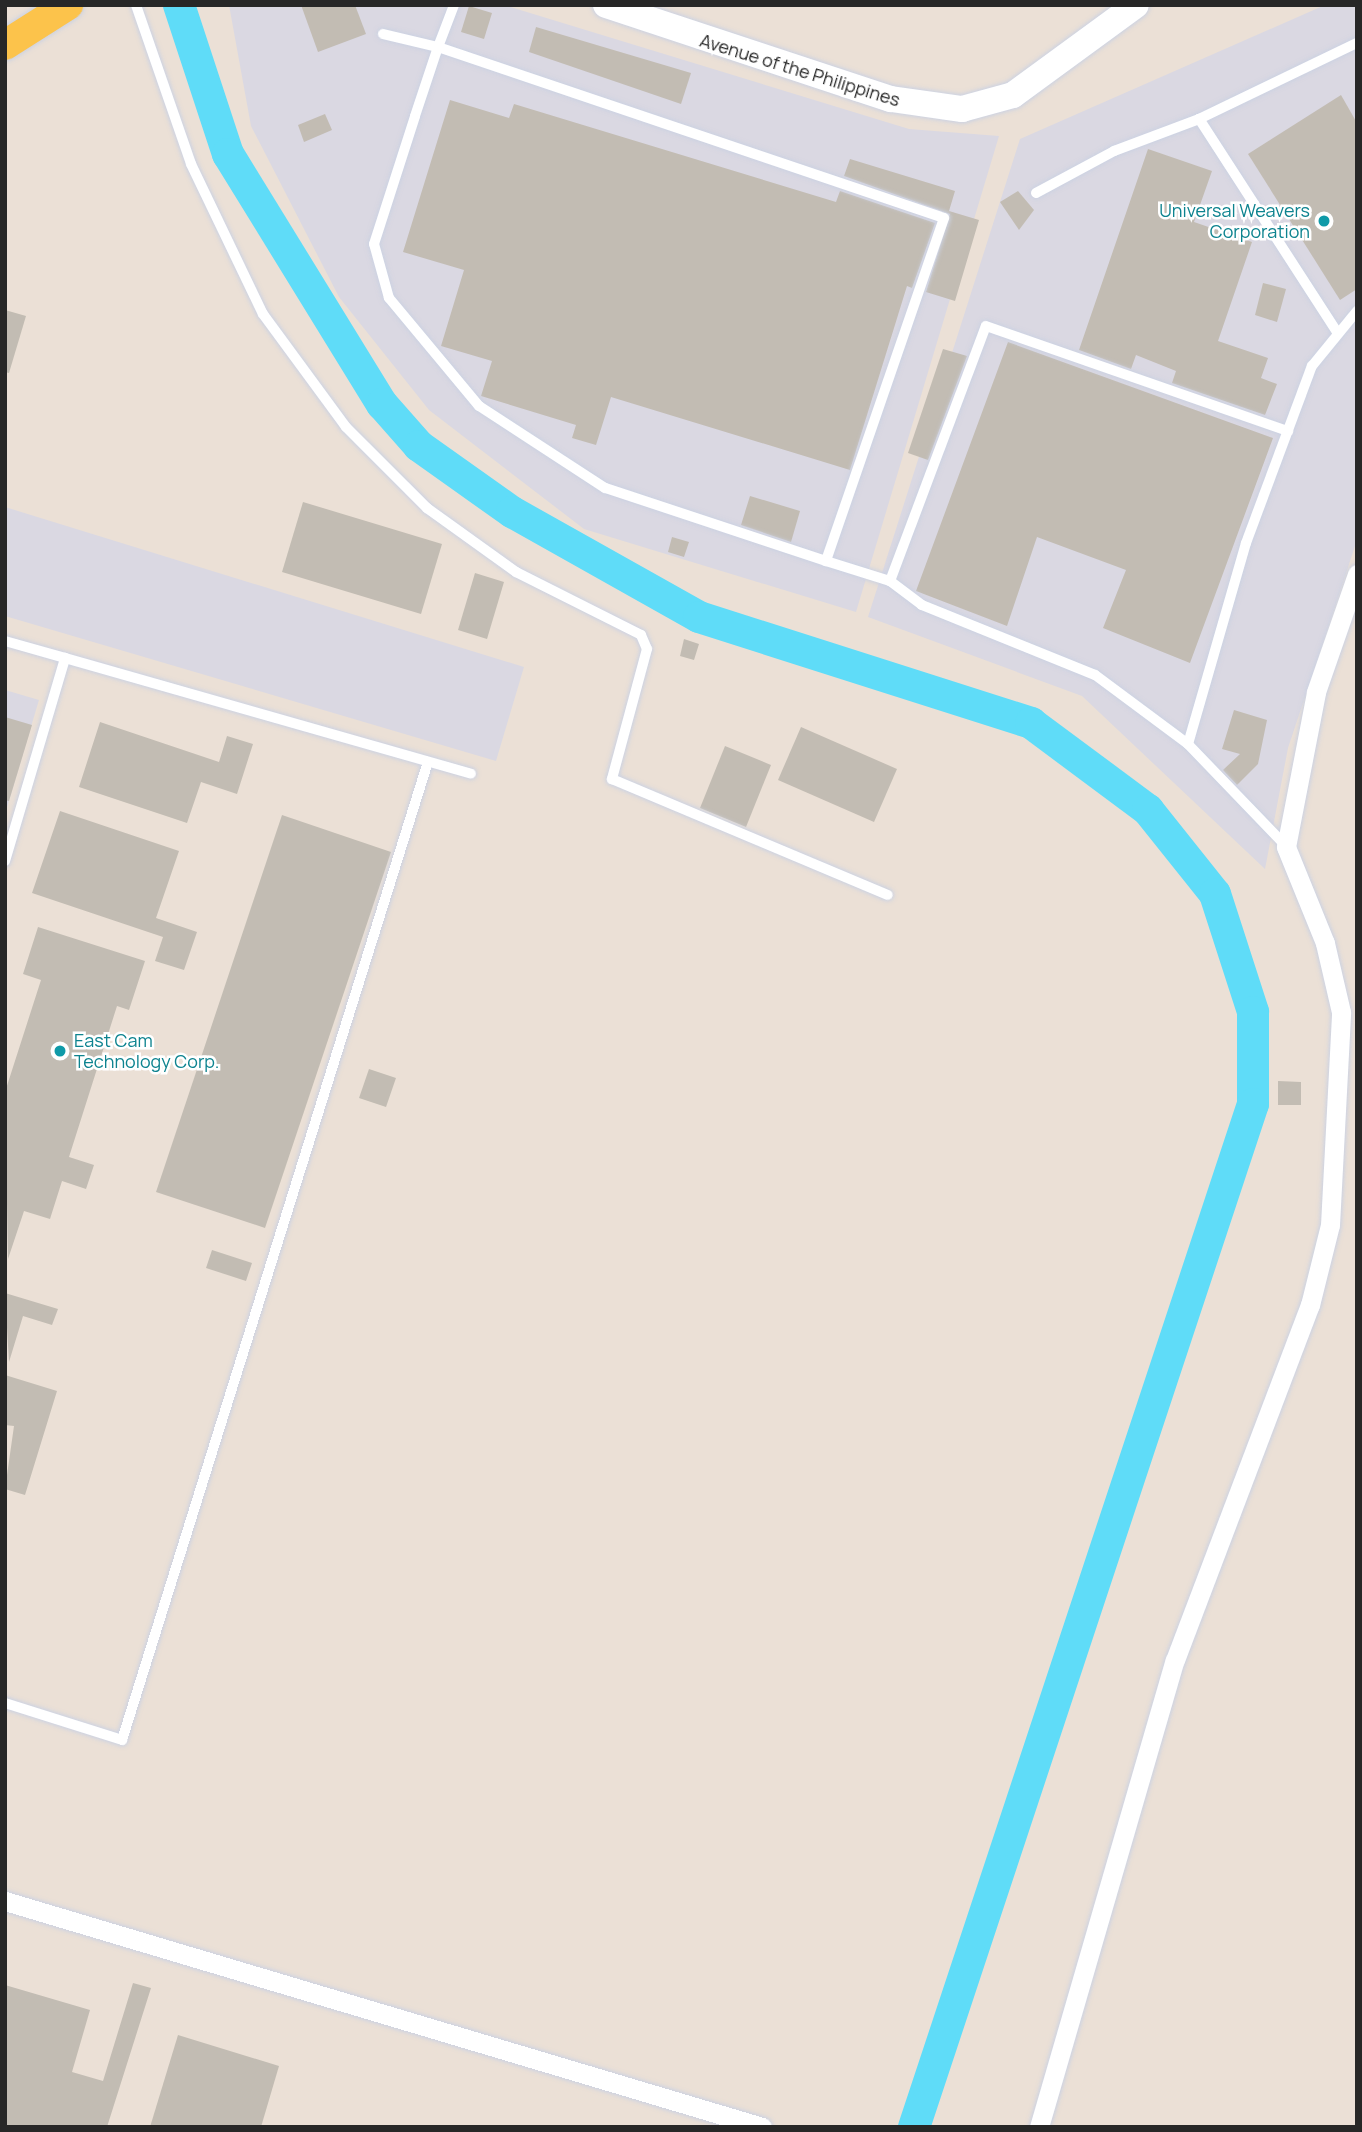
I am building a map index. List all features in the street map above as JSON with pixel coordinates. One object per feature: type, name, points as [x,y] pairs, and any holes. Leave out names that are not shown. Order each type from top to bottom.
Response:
[{"type":"main road","points":[[5,45],[68,5]]},
{"type":"main road","name":"Avenue of the Philippines","points":[[606,5],[891,99],[962,109],[1013,95],[1136,5]]},
{"type":"street","points":[[1039,2127],[1175,1660],[1310,1305],[1330,1225],[1341,1012],[1325,943],[1286,847],[1316,692],[1357,574]]},
{"type":"street","points":[[5,1901],[762,2127]]},
{"type":"lane","points":[[136,5],[191,164],[263,314],[346,427],[427,508],[516,572],[641,635],[645,660],[612,779],[888,895]]},
{"type":"lane","points":[[454,5],[374,244],[389,298],[479,406],[604,488],[890,581],[922,605],[1095,675],[1188,744],[1286,847]]},
{"type":"lane","points":[[383,34],[438,47],[944,218],[826,561]]},
{"type":"lane","points":[[1036,192],[1114,151],[1199,119],[1357,43]]},
{"type":"lane","points":[[1199,119],[1337,332]]},
{"type":"lane","points":[[1188,744],[1246,543],[1312,366],[1357,310]]},
{"type":"lane","points":[[890,581],[986,326],[1288,431]]},
{"type":"lane","points":[[5,640],[471,774]]},
{"type":"lane","points":[[5,861],[65,658]]},
{"type":"lane","points":[[5,1703],[122,1740],[428,761]]},
{"type":"shaded area","points":[[229,5],[504,5],[909,129],[999,136],[856,612],[584,529],[429,410],[339,297],[251,126]]},
{"type":"shaded area","name":"Universal Weavers Corporation","points":[[1325,5],[1357,5],[1357,540],[1288,748],[1265,869],[1082,696],[868,617],[1020,139]]},
{"type":"shaded area","points":[[5,507],[524,667],[496,761],[5,616]]},
{"type":"shaded area","points":[[5,690],[39,700],[5,814]]},
{"type":"building","points":[[301,5],[355,5],[366,34],[318,52]]},
{"type":"building","points":[[469,6],[492,13],[484,39],[461,32]]},
{"type":"building","points":[[536,27],[691,73],[681,104],[529,52]]},
{"type":"building","name":"Universal Weavers Corporation","points":[[1341,95],[1357,123],[1357,289],[1340,300],[1248,154]]},
{"type":"building","points":[[450,100],[509,118],[514,104],[836,202],[840,191],[935,223],[912,288],[907,286],[850,470],[611,397],[596,445],[572,438],[576,425],[481,396],[492,361],[441,346],[464,270],[403,252]]},
{"type":"building","points":[[325,114],[332,130],[304,142],[298,125]]},
{"type":"building","points":[[1148,149],[1212,171],[1194,222],[1252,242],[1218,341],[1268,358],[1261,378],[1277,384],[1265,415],[1172,383],[1176,371],[1136,355],[1131,369],[1079,350]]},
{"type":"building","points":[[850,159],[955,191],[949,211],[979,220],[955,301],[926,292],[950,214],[844,176]]},
{"type":"building","points":[[1018,191],[1034,210],[1019,230],[1000,202]]},
{"type":"building","points":[[1263,283],[1286,289],[1277,322],[1255,315]]},
{"type":"building","points":[[5,310],[26,316],[9,373],[5,372]]},
{"type":"building","points":[[1008,342],[1273,438],[1190,663],[1103,628],[1126,570],[1037,537],[1007,626],[916,591]]},
{"type":"building","points":[[943,349],[967,356],[928,460],[908,453]]},
{"type":"building","points":[[750,496],[800,511],[791,542],[741,525]]},
{"type":"building","points":[[303,502],[442,544],[421,614],[282,572]]},
{"type":"building","points":[[672,537],[689,542],[684,557],[668,552]]},
{"type":"building","points":[[475,573],[504,582],[487,639],[458,630]]},
{"type":"building","points":[[684,639],[699,644],[694,660],[680,656]]},
{"type":"building","points":[[1234,710],[1267,720],[1258,764],[1237,785],[1223,770],[1240,754],[1222,749]]},
{"type":"building","points":[[5,717],[32,725],[9,801],[5,800]]},
{"type":"building","points":[[100,722],[219,762],[227,736],[253,744],[237,794],[201,782],[187,823],[79,787]]},
{"type":"building","points":[[801,727],[897,769],[874,822],[778,780]]},
{"type":"building","points":[[725,746],[771,765],[746,827],[700,808]]},
{"type":"building","points":[[60,811],[179,851],[156,918],[197,932],[184,970],[155,961],[163,937],[32,893]]},
{"type":"building","points":[[282,815],[391,852],[265,1228],[156,1192]]},
{"type":"building","name":"East Cam Technology Corp.","points":[[38,927],[145,961],[129,1010],[117,1006],[69,1157],[94,1165],[86,1189],[62,1181],[50,1219],[24,1211],[8,1259],[5,1092],[41,980],[23,974]]},
{"type":"building","points":[[369,1069],[396,1078],[386,1107],[359,1098]]},
{"type":"building","points":[[1278,1081],[1301,1082],[1301,1105],[1278,1105]]},
{"type":"building","points":[[212,1250],[252,1263],[246,1281],[206,1268]]},
{"type":"building","points":[[5,1293],[58,1309],[52,1325],[23,1316],[9,1362]]},
{"type":"building","points":[[5,1375],[57,1391],[25,1495],[5,1489],[14,1426],[5,1425]]},
{"type":"building","points":[[133,1983],[151,1988],[107,2127],[5,2127],[5,1985],[90,2010],[72,2072],[103,2081]]},
{"type":"building","points":[[178,2035],[279,2066],[261,2127],[150,2127]]},
{"type":"waterway","points":[[179,5],[228,154],[382,404],[419,446],[512,512],[699,617],[1031,723],[1148,810],[1215,894],[1253,1012],[1253,1104],[914,2127]]},
{"type":"place","name":"Universal Weavers Corporation","points":[[1324,221]]},
{"type":"place","name":"East Cam Technology Corp.","points":[[60,1051]]}]
